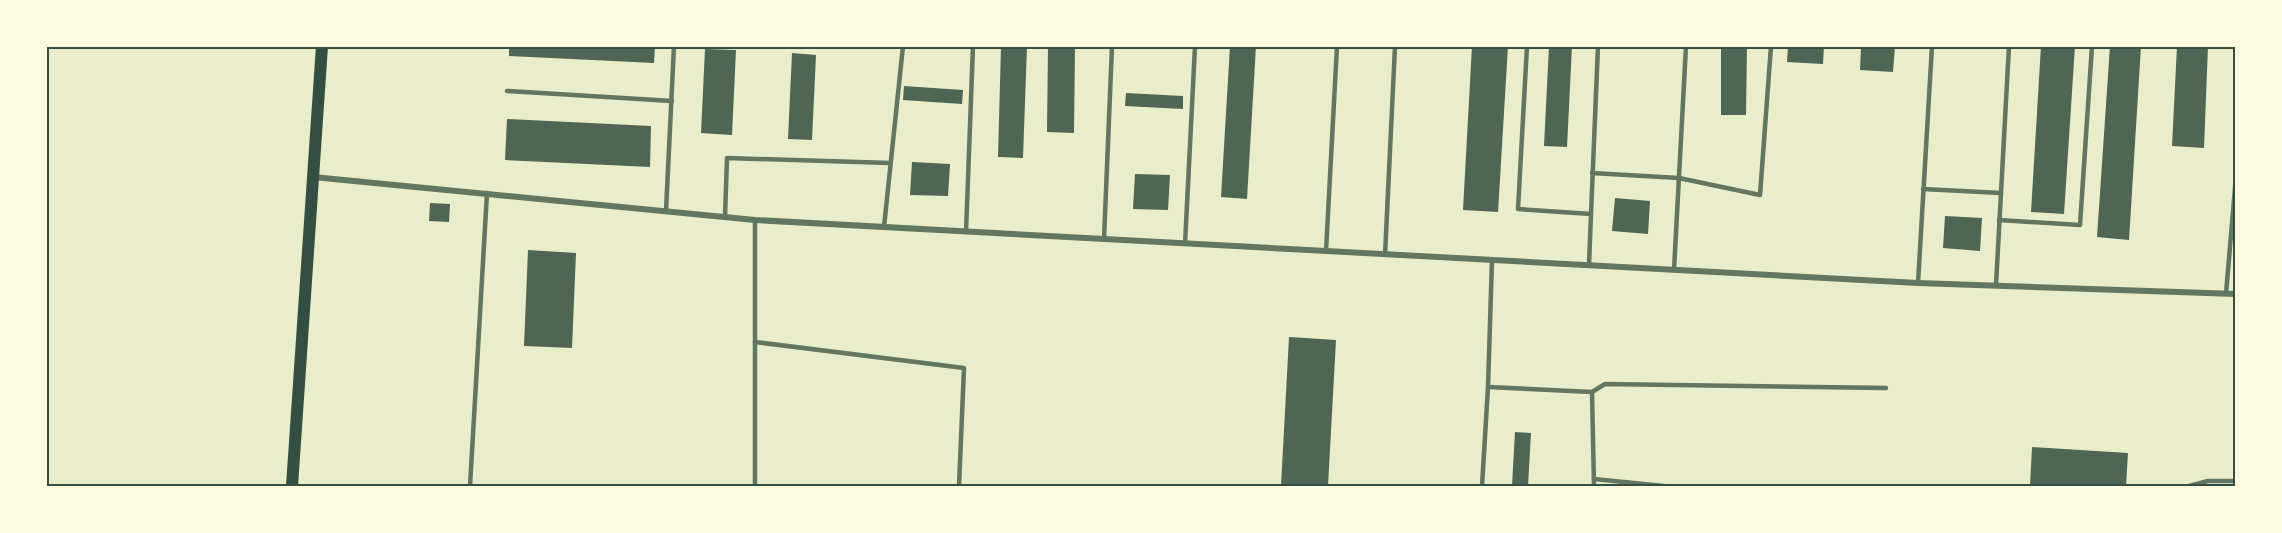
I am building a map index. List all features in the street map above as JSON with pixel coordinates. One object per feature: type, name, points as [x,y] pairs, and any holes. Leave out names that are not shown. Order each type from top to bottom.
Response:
[{"type":"main road","points":[[292,486],[322,46]]},
{"type":"street","points":[[313,177],[755,220],[1918,283],[2235,294]]},
{"type":"lane","points":[[666,211],[674,46]]},
{"type":"lane","points":[[884,227],[903,46]]},
{"type":"lane","points":[[966,232],[973,46]]},
{"type":"lane","points":[[1104,239],[1112,46]]},
{"type":"lane","points":[[1185,244],[1195,46]]},
{"type":"lane","points":[[1326,251],[1337,46]]},
{"type":"lane","points":[[1384,255],[1395,46]]},
{"type":"lane","points":[[1527,46],[1518,209],[1591,214]]},
{"type":"lane","points":[[1589,266],[1598,46]]},
{"type":"lane","points":[[1674,270],[1686,46]]},
{"type":"lane","points":[[1592,173],[1679,178],[1760,195],[1771,46]]},
{"type":"lane","points":[[1918,283],[1932,46]]},
{"type":"lane","points":[[1996,285],[2009,46]]},
{"type":"lane","points":[[1999,220],[2080,225],[2092,46]]},
{"type":"lane","points":[[507,91],[672,101]]},
{"type":"lane","points":[[725,217],[727,158],[890,163]]},
{"type":"lane","points":[[2226,294],[2235,176]]},
{"type":"lane","points":[[1923,189],[2001,193]]},
{"type":"lane","points":[[470,486],[487,193]]},
{"type":"lane","points":[[755,220],[755,486]]},
{"type":"lane","points":[[1482,486],[1492,260]]},
{"type":"lane","points":[[755,342],[964,368],[959,486]]},
{"type":"lane","points":[[1488,387],[1592,392],[1605,384],[1886,388]]},
{"type":"lane","points":[[1592,392],[1594,486]]},
{"type":"lane","points":[[1594,478],[1664,486]]},
{"type":"lane","points":[[2188,486],[2208,481],[2235,481]]},
{"type":"building","points":[[509,46],[655,46],[654,63],[509,56]]},
{"type":"building","points":[[1001,46],[1027,46],[1023,158],[998,157]]},
{"type":"building","points":[[1048,46],[1075,46],[1074,133],[1047,132]]},
{"type":"building","points":[[1230,46],[1256,46],[1247,199],[1221,197]]},
{"type":"building","points":[[1472,46],[1508,46],[1498,212],[1463,210]]},
{"type":"building","points":[[1549,46],[1572,46],[1567,147],[1544,146]]},
{"type":"building","points":[[1721,46],[1747,46],[1746,115],[1721,115]]},
{"type":"building","points":[[1788,46],[1824,46],[1823,64],[1787,62]]},
{"type":"building","points":[[1861,46],[1895,46],[1893,72],[1860,70]]},
{"type":"building","points":[[2041,46],[2075,46],[2064,214],[2031,212]]},
{"type":"building","points":[[2110,46],[2141,46],[2129,240],[2097,237]]},
{"type":"building","points":[[2177,46],[2208,46],[2204,148],[2172,146]]},
{"type":"building","points":[[705,49],[736,50],[732,135],[701,133]]},
{"type":"building","points":[[792,53],[816,55],[812,140],[788,139]]},
{"type":"building","points":[[904,86],[963,90],[962,104],[903,100]]},
{"type":"building","points":[[1126,93],[1183,96],[1183,109],[1125,106]]},
{"type":"building","points":[[507,119],[651,126],[650,167],[505,160]]},
{"type":"building","points":[[912,162],[950,164],[948,196],[910,195]]},
{"type":"building","points":[[1135,174],[1170,175],[1168,210],[1133,209]]},
{"type":"building","points":[[1615,198],[1650,201],[1648,234],[1612,231]]},
{"type":"building","points":[[430,203],[450,204],[449,222],[429,221]]},
{"type":"building","points":[[1945,216],[1982,218],[1980,251],[1943,248]]},
{"type":"building","points":[[528,250],[576,253],[572,348],[524,346]]},
{"type":"building","points":[[1289,337],[1336,340],[1328,486],[1281,486]]},
{"type":"building","points":[[1515,432],[1531,433],[1528,486],[1512,486]]},
{"type":"building","points":[[2032,447],[2128,453],[2126,486],[2030,486]]}]
